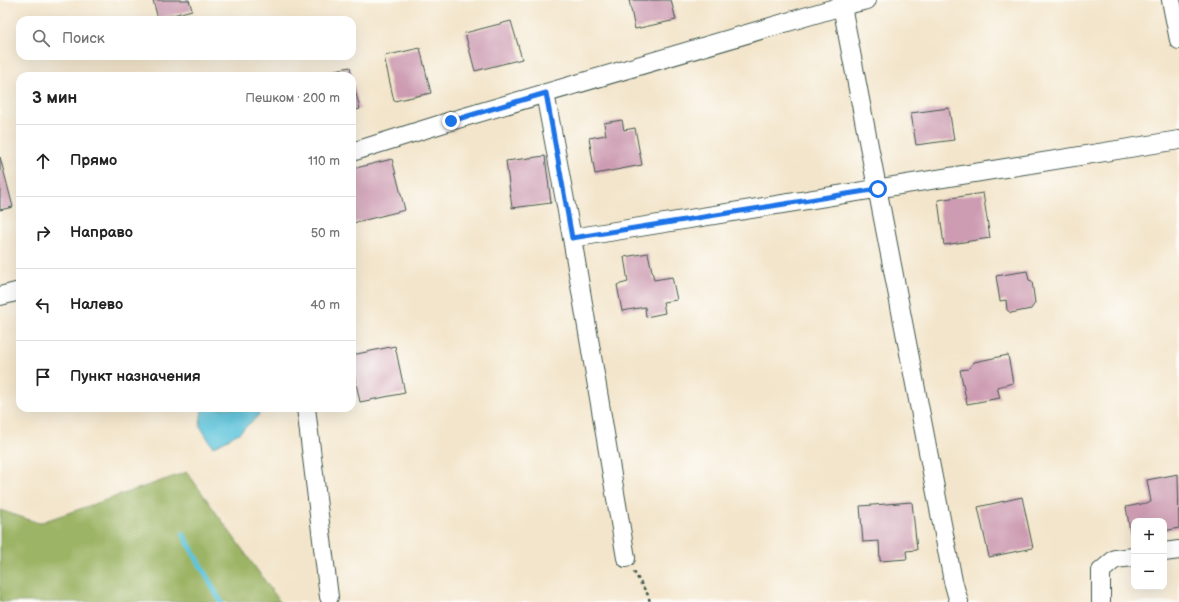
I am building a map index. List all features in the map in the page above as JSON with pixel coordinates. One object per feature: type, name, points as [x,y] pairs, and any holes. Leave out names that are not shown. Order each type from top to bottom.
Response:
[{"type":"lane","points":[[356,151],[451,121],[842,6],[867,0]]},
{"type":"lane","points":[[1171,0],[1179,40]]},
{"type":"lane","points":[[842,6],[953,581],[959,602]]},
{"type":"lane","points":[[546,93],[626,558]]},
{"type":"lane","points":[[572,238],[1179,140]]},
{"type":"lane","points":[[0,296],[16,292]]},
{"type":"lane","points":[[306,412],[329,598]]},
{"type":"lane","points":[[1167,552],[1179,550]]},
{"type":"lane","points":[[1101,602],[1101,571],[1115,559],[1131,557]]},
{"type":"path","points":[[626,558],[648,595],[650,602]]},
{"type":"green space","points":[[187,472],[280,602],[0,602],[0,510],[39,523]]},
{"type":"water","points":[[202,412],[258,412],[259,415],[239,433],[213,447],[200,426]]},
{"type":"building","points":[[153,0],[189,0],[192,10],[169,16],[157,16]]},
{"type":"building","points":[[629,0],[671,0],[676,20],[635,29]]},
{"type":"building","points":[[511,21],[522,59],[475,71],[465,33]]},
{"type":"building","points":[[420,48],[431,93],[394,101],[384,56]]},
{"type":"building","points":[[350,67],[351,72],[327,72]]},
{"type":"building","points":[[356,94],[360,109],[356,110]]},
{"type":"building","points":[[949,108],[954,140],[916,145],[911,113]]},
{"type":"building","points":[[622,120],[624,130],[635,128],[642,165],[595,174],[589,138],[606,135],[604,123]]},
{"type":"building","points":[[545,156],[551,203],[512,208],[506,161]]},
{"type":"building","points":[[0,157],[13,207],[0,210]]},
{"type":"building","points":[[392,159],[405,210],[356,222],[356,168]]},
{"type":"building","points":[[983,193],[990,238],[944,245],[938,200]]},
{"type":"building","points":[[648,253],[654,280],[672,277],[677,300],[663,302],[665,313],[646,317],[645,307],[622,311],[617,285],[628,282],[624,257]]},
{"type":"building","points":[[1027,271],[1029,280],[1032,281],[1035,303],[1031,309],[1011,313],[1007,310],[1006,300],[1000,301],[996,276]]},
{"type":"building","points":[[395,346],[405,393],[360,402],[356,383],[356,354]]},
{"type":"building","points":[[1008,355],[1013,383],[997,387],[1000,398],[967,404],[960,370],[968,369],[974,362]]},
{"type":"building","points":[[1178,474],[1179,528],[1167,530],[1167,518],[1131,518],[1131,537],[1126,507],[1151,502],[1147,480]]},
{"type":"building","points":[[1022,497],[1033,548],[989,557],[978,507]]},
{"type":"building","points":[[912,502],[917,550],[906,551],[907,559],[880,561],[879,541],[863,542],[860,506]]},
{"type":"waterway","points":[[183,534],[221,602]]},
{"type":"route","points":[[451,121],[546,93],[572,238],[878,189]]}]
